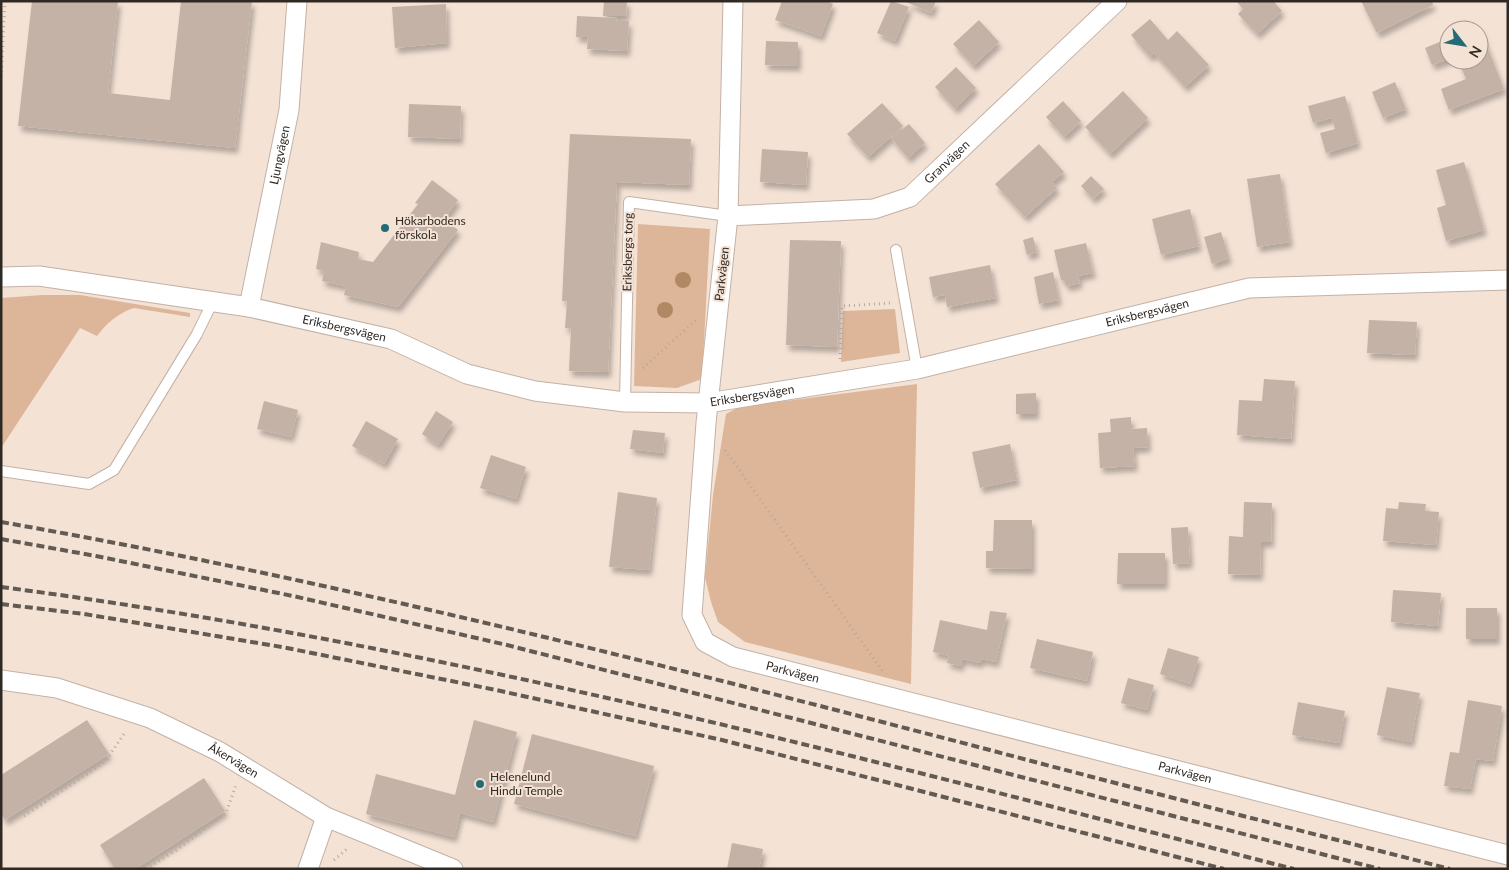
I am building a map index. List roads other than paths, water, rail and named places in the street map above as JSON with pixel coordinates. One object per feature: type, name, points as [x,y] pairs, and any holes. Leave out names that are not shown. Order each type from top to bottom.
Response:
[{"type":"street","name":"Ljungvägen","points":[[249,307],[289,110],[297,1]]},
{"type":"street","name":"Parkvägen","points":[[733,1],[728,216],[706,423],[692,615],[705,642],[733,657],[1508,855]]},
{"type":"street","name":"Granvägen","points":[[728,216],[874,209],[910,197],[1117,1]]},
{"type":"street","name":"Eriksbergsvägen","points":[[1,277],[39,276],[249,307],[391,339],[467,374],[535,391],[625,402],[708,403],[917,369],[1249,288],[1508,280]]},
{"type":"street","name":"Åkervägen","points":[[1,680],[57,688],[150,718],[220,752],[326,817],[453,869]]},
{"type":"street","points":[[308,869],[326,817]]},
{"type":"lane","name":"Eriksbergs torg","points":[[625,402],[629,202],[728,216]]},
{"type":"lane","points":[[896,250],[917,369]]},
{"type":"lane","points":[[1,471],[88,484],[114,470],[196,334],[212,303]]},
{"type":"railway","points":[[1,522],[249,570],[496,625],[864,717],[1450,869]]},
{"type":"railway","points":[[1,539],[96,556],[293,596],[507,645],[1380,869]]},
{"type":"railway","points":[[1,587],[165,611],[328,640],[490,672],[813,746],[1294,869]]},
{"type":"railway","points":[[1,604],[84,614],[282,647],[496,690],[722,740],[1224,869]]},
{"type":"place","name":"Hökarbodens förskola","points":[[385,228]]},
{"type":"place","name":"Helenelund Hindu Temple","points":[[480,784]]}]
